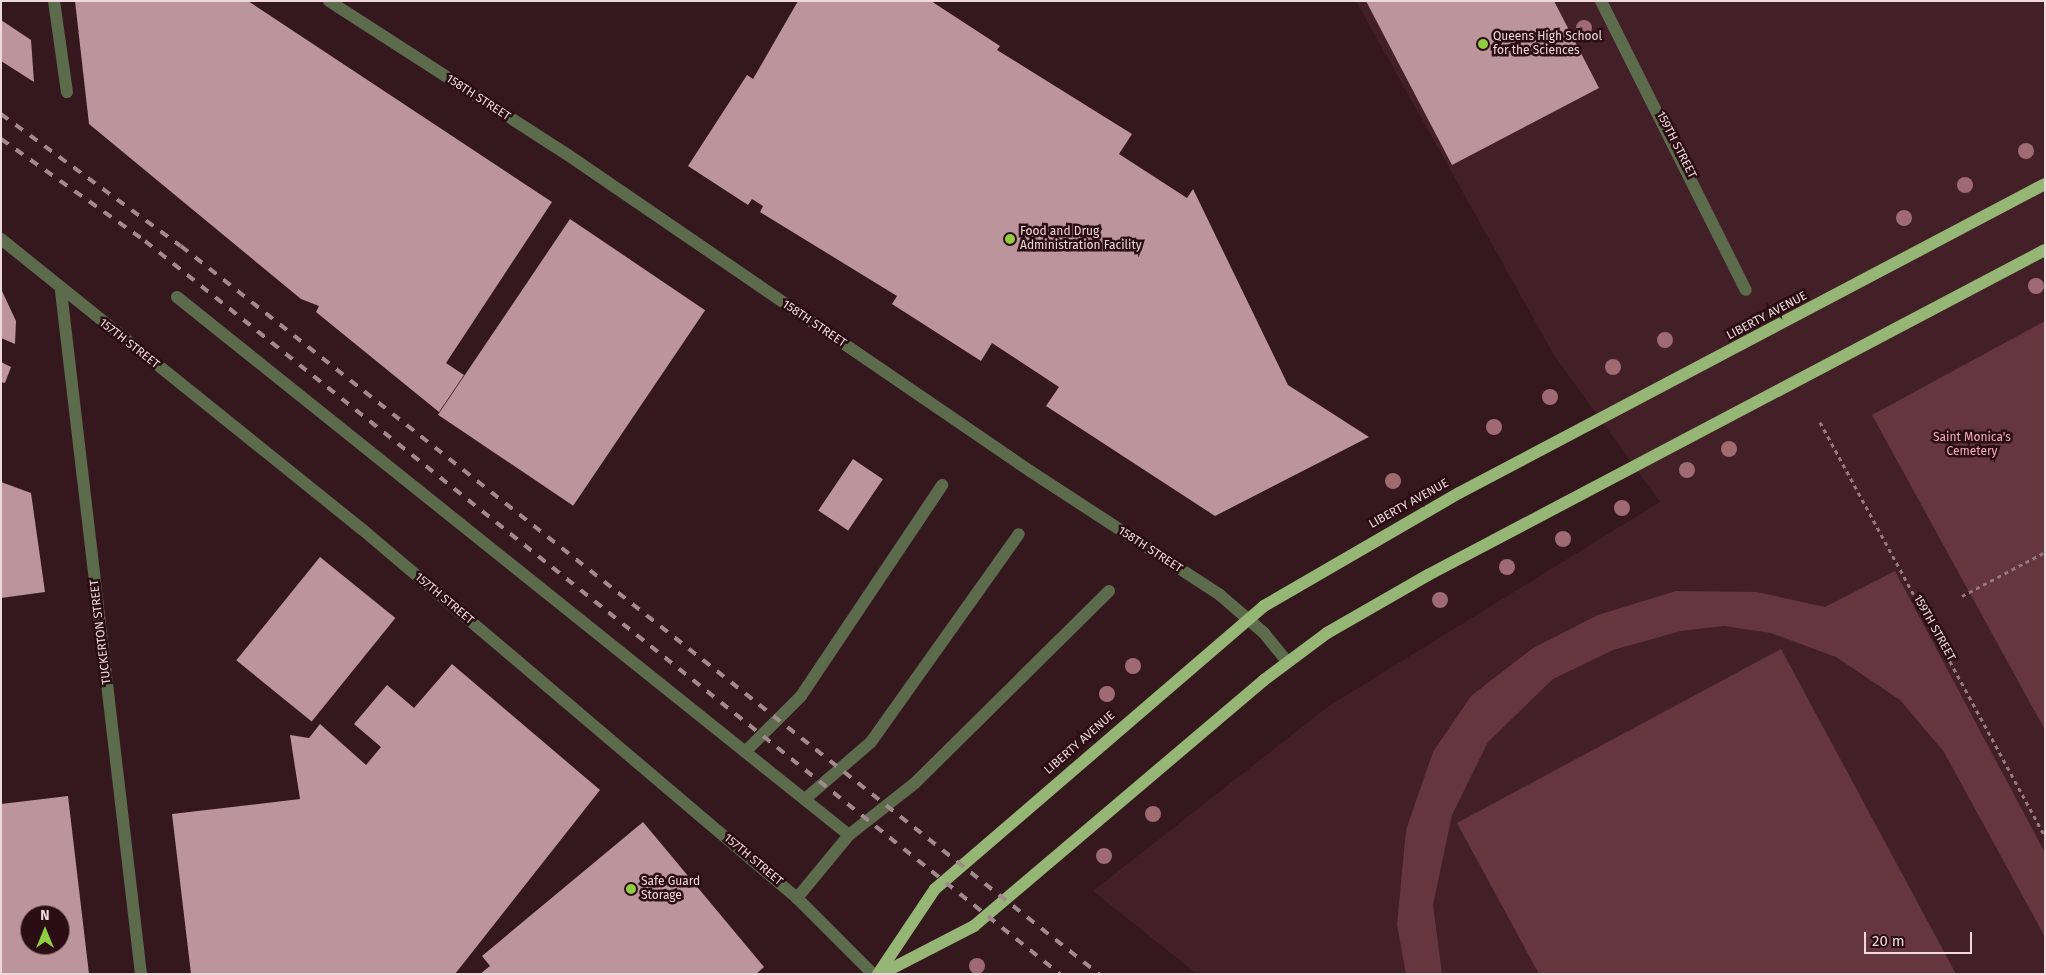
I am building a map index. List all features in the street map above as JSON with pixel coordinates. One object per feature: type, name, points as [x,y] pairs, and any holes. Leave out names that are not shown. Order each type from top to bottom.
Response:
[{"type":"main road","name":"LIBERTY AVENUE","points":[[880,974],[936,889],[1248,618],[1399,525],[2045,184]]},
{"type":"main road","name":"LIBERTY AVENUE","points":[[880,974],[974,926],[1288,661],[1428,575],[2045,250]]},
{"type":"street","points":[[54,1],[67,92]]},
{"type":"street","name":"158TH STREET","points":[[329,1],[568,155],[1248,618],[1288,661]]},
{"type":"street","name":"159TH STREET","points":[[1601,1],[1746,290]]},
{"type":"street","name":"157TH STREET","points":[[1,239],[62,291],[363,530],[797,898],[873,974]]},
{"type":"street","name":"TUCKERTON STREET","points":[[62,291],[141,974]]},
{"type":"street","points":[[177,297],[849,835]]},
{"type":"street","points":[[745,752],[802,696],[942,485]]},
{"type":"street","points":[[805,799],[871,742],[1019,534]]},
{"type":"street","points":[[797,898],[849,835],[915,782],[1109,591]]},
{"type":"path","name":"159TH STREET","points":[[1820,422],[2045,836]]},
{"type":"path","points":[[1962,596],[2045,552]]},
{"type":"shaded area","points":[[1356,1],[2045,1],[2045,974],[1197,974],[1093,891],[1329,706],[1660,502],[1554,355]]},
{"type":"green space","name":"Saint Monica's Cemetery","points":[[2045,321],[2045,730],[1872,415]]},
{"type":"green space","points":[[1895,571],[2045,853],[2045,937],[1944,752],[1900,700],[1836,657],[1771,633],[1724,626],[1681,631],[1613,650],[1553,679],[1488,742],[1452,815],[1433,905],[1442,974],[1406,974],[1397,925],[1406,830],[1433,752],[1471,696],[1533,648],[1598,615],[1676,591],[1757,592],[1825,607]]},
{"type":"green space","points":[[1781,649],[1956,974],[1539,974],[1457,823]]},
{"type":"building","points":[[75,1],[248,1],[552,202],[446,363],[464,375],[439,412],[316,312],[319,306],[301,299],[89,124]]},
{"type":"building","name":"Food and Drug Administration Facility","points":[[798,1],[931,1],[1000,46],[997,50],[1132,134],[1119,154],[1187,198],[1193,189],[1288,385],[1369,437],[1215,516],[1046,406],[1059,387],[992,343],[981,361],[892,304],[897,296],[760,212],[763,206],[752,199],[748,205],[688,166],[747,75],[753,79]]},
{"type":"building","name":"Queens High School for the Sciences","points":[[1366,1],[1554,1],[1599,88],[1452,165]]},
{"type":"building","points":[[1,20],[31,40],[34,82],[1,61]]},
{"type":"building","points":[[570,219],[705,310],[573,506],[438,415]]},
{"type":"building","points":[[1,289],[16,321],[15,344],[1,338]]},
{"type":"building","points":[[1,362],[11,367],[5,383],[1,382]]},
{"type":"building","points":[[853,459],[883,479],[848,531],[818,510]]},
{"type":"building","points":[[1,482],[31,493],[45,592],[1,598]]},
{"type":"building","points":[[320,557],[395,618],[312,721],[236,660]]},
{"type":"building","points":[[452,664],[600,790],[455,974],[191,974],[172,814],[300,799],[290,735],[309,738],[320,724],[366,765],[381,747],[354,724],[387,685],[414,708]]},
{"type":"building","points":[[68,796],[89,974],[1,974],[1,804]]},
{"type":"building","name":"Safe Guard Storage","points":[[643,822],[764,967],[756,974],[480,974],[490,966],[482,956]]},
{"type":"railway","points":[[1,114],[181,246],[1099,974]]},
{"type":"railway","points":[[1,139],[145,241],[1060,974]]},
{"type":"place","name":"Queens High School for the Sciences","points":[[1483,44]]},
{"type":"place","name":"Food and Drug Administration Facility","points":[[1010,239]]},
{"type":"place","name":"Safe Guard Storage","points":[[631,889]]}]
